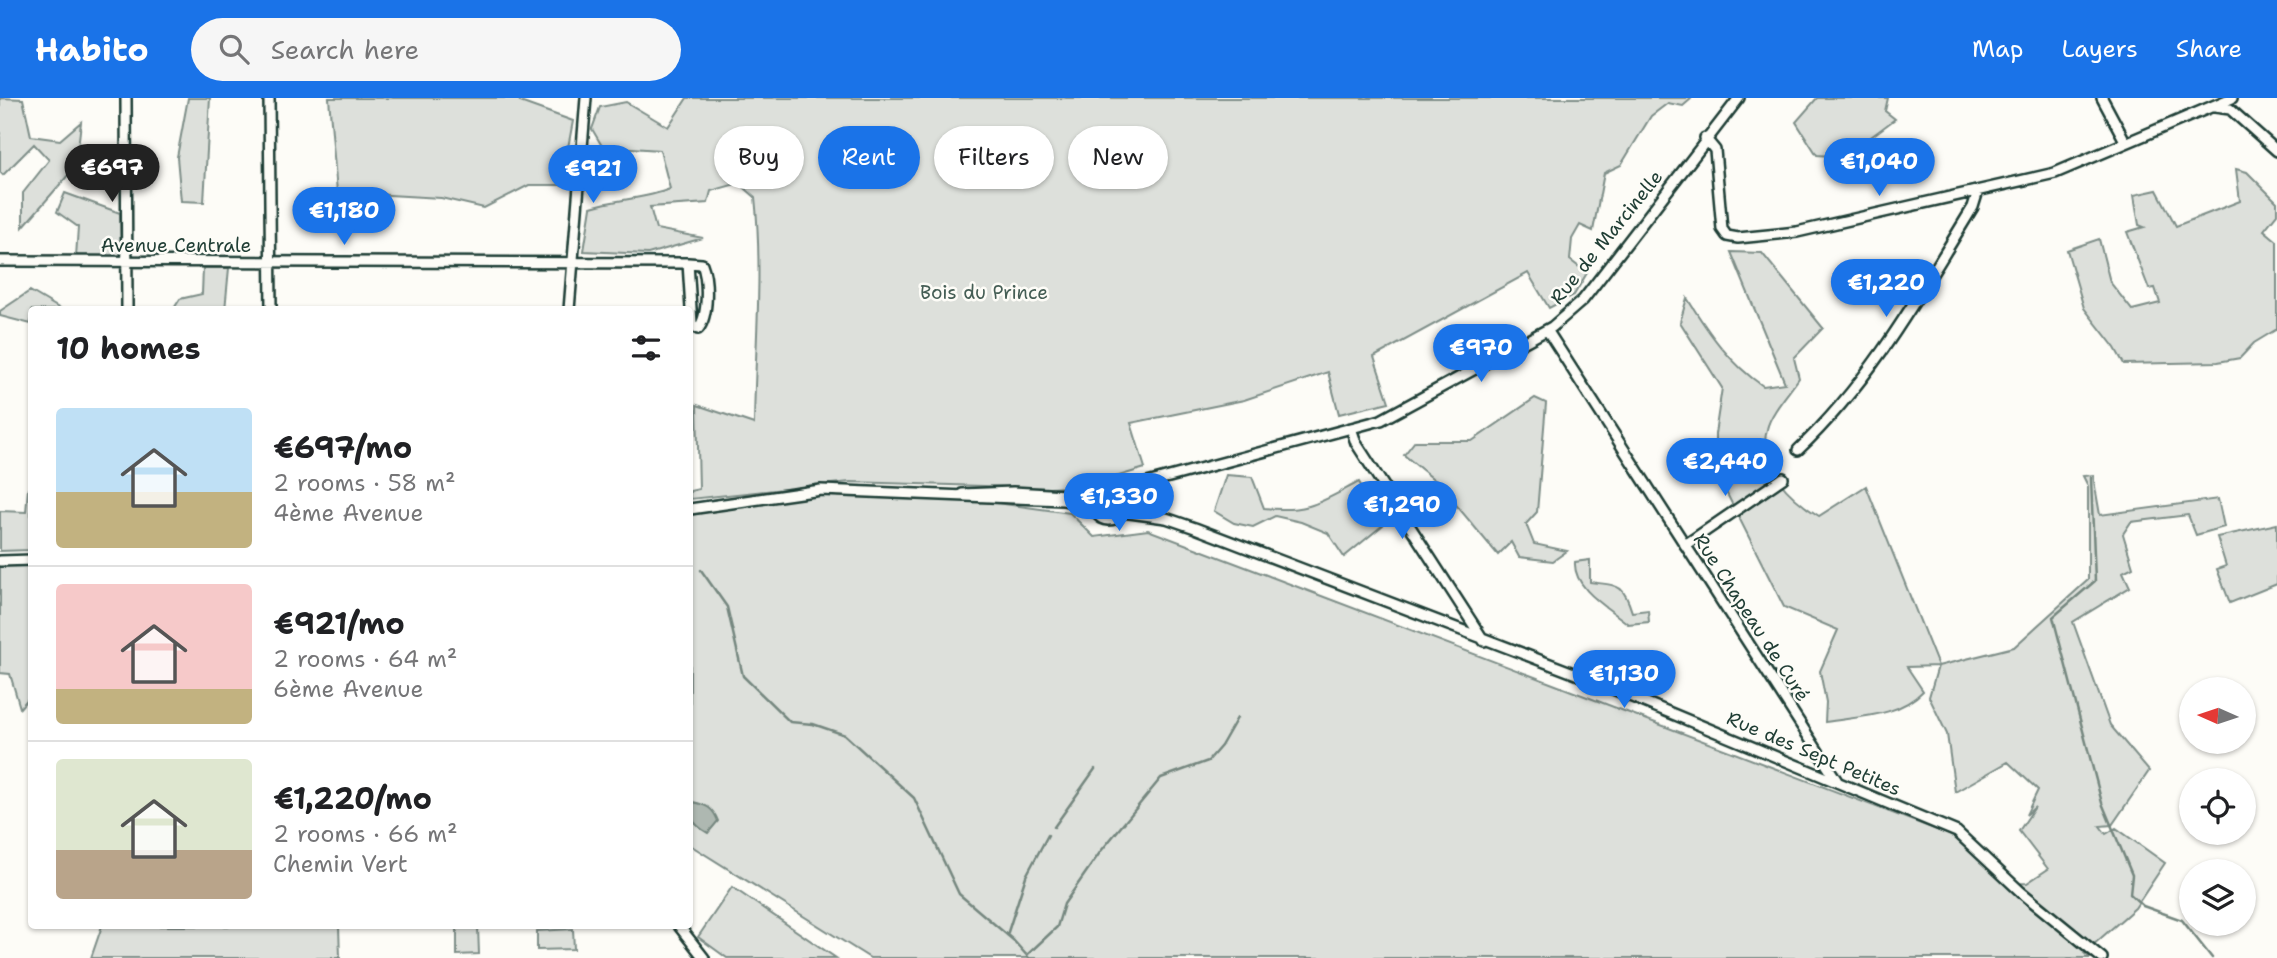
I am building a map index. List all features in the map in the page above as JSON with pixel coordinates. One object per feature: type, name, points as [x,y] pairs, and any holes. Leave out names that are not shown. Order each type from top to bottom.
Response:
[{"type":"street","points":[[126,98],[127,306]]},
{"type":"street","points":[[269,98],[271,306]]},
{"type":"street","points":[[569,306],[586,98]]},
{"type":"street","name":"Rue de Marcinelle","points":[[1122,497],[1147,483],[1388,417],[1547,330],[1568,316],[1583,300],[1706,138],[1740,98]]},
{"type":"street","points":[[2102,98],[2125,141]]},
{"type":"street","points":[[1706,138],[1715,150],[1722,229],[1732,238],[1797,232],[2071,169],[2125,141],[2232,98]]},
{"type":"street","points":[[2214,107],[2230,109],[2277,151]]},
{"type":"street","points":[[1798,450],[1858,387],[1878,359],[1973,207],[1978,191]]},
{"type":"street","name":"Avenue Centrale","points":[[0,261],[688,262]]},
{"type":"street","points":[[691,306],[688,262],[702,264],[706,274],[703,319],[698,329],[693,325]]},
{"type":"street","name":"Rue Chapeau de Curé","points":[[1547,330],[1837,781]]},
{"type":"street","points":[[1351,428],[1356,443],[1484,641]]},
{"type":"street","points":[[1685,545],[1783,478]]},
{"type":"street","points":[[962,494],[979,491],[1096,495],[1110,489],[1122,497],[1122,512],[1117,518],[1107,521],[1098,517],[1093,508],[1096,495]]},
{"type":"street","points":[[693,508],[777,494],[821,490],[1063,500],[1093,508]]},
{"type":"street","name":"Rue des Sept Petites","points":[[1122,512],[1166,518],[1584,677],[1957,832],[2021,892],[2102,958]]},
{"type":"street","points":[[0,561],[28,561]]},
{"type":"street","points":[[681,929],[704,958]]},
{"type":"green space","points":[[0,98],[23,99],[31,136],[60,140],[81,122],[76,166],[23,227],[23,193],[49,160],[34,144],[3,175],[0,172]]},
{"type":"green space","points":[[188,98],[210,98],[204,202],[181,201],[177,157]]},
{"type":"green space","points":[[329,98],[519,98],[520,102],[573,121],[561,185],[529,185],[484,208],[441,198],[337,192]]},
{"type":"green space","name":"Bois du Prince","points":[[687,98],[1691,99],[1683,106],[1668,103],[1651,116],[1621,165],[1604,173],[1593,231],[1580,225],[1572,239],[1570,260],[1587,273],[1574,295],[1549,308],[1528,273],[1374,357],[1389,402],[1339,414],[1328,372],[1244,400],[1131,423],[1145,468],[1086,486],[1050,488],[850,482],[693,499],[693,490],[699,489],[697,405],[754,424],[757,225],[755,197],[746,189],[804,189],[804,126],[714,126],[714,189],[718,189],[711,191],[708,203],[650,207],[656,229],[703,238],[648,254],[584,251],[591,207],[670,189],[660,150],[602,146],[592,129],[600,107],[626,102],[668,127]]},
{"type":"green space","points":[[1817,98],[1888,98],[1885,111],[1895,119],[1844,157],[1817,155],[1796,122]]},
{"type":"green space","points":[[2236,169],[2247,172],[2277,202],[2277,214],[2264,230],[2277,241],[2277,329],[2254,343],[2240,358],[2218,362],[2124,364],[2084,308],[2067,250],[2099,239],[2110,282],[2132,310],[2160,303],[2155,288],[2149,289],[2127,232],[2144,227],[2139,225],[2134,195],[2157,190],[2176,226],[2240,201]]},
{"type":"green space","points":[[65,193],[120,213],[121,256],[76,257],[78,227],[57,212]]},
{"type":"green space","points":[[1731,252],[1762,253],[1823,328],[1794,358],[1799,378],[1769,423],[1765,443],[1767,456],[1771,468],[1787,491],[1819,516],[1866,486],[1938,666],[1907,667],[1923,691],[1913,700],[1890,711],[1825,722],[1826,702],[1820,671],[1838,630],[1784,607],[1715,470],[1715,434],[1722,388],[1680,322],[1687,298],[1720,346],[1751,377],[1763,386],[1785,383]]},
{"type":"green space","points":[[203,268],[229,268],[225,306],[176,306],[180,299],[202,294]]},
{"type":"green space","points":[[30,291],[55,306],[28,306],[28,323],[0,316],[0,311]]},
{"type":"green space","points":[[1535,398],[1546,403],[1537,512],[1526,524],[1534,544],[1567,551],[1553,561],[1519,557],[1511,542],[1498,555],[1437,482],[1404,455],[1415,441],[1472,441]]},
{"type":"green space","points":[[1226,475],[1252,477],[1264,508],[1279,509],[1314,504],[1359,482],[1383,525],[1344,557],[1328,533],[1301,522],[1275,516],[1253,527],[1234,523],[1214,511]]},
{"type":"green space","points":[[2093,475],[2100,515],[2218,499],[2224,527],[2196,535],[2188,515],[2131,522],[2123,534],[2133,567],[2123,572],[2130,587],[2073,622],[2110,725],[2149,771],[2112,825],[2100,826],[2106,834],[2116,828],[2165,863],[2135,908],[2084,953],[2090,958],[870,958],[693,847],[693,514],[804,495],[960,498],[1070,513],[1094,537],[1148,530],[1958,838],[2009,884],[2027,883],[2048,869],[2019,831],[2035,807],[2026,815],[2038,790],[2008,762],[1955,792],[1947,734],[1929,697],[1938,666],[2014,647],[2088,580],[2088,486],[2083,476]]},
{"type":"green space","points":[[28,489],[28,550],[0,551],[0,511],[26,512]]},
{"type":"green space","points":[[2277,524],[2277,584],[2230,603],[2217,569],[2226,566],[2217,537]]},
{"type":"green space","points":[[1590,560],[1590,582],[1618,588],[1626,596],[1632,612],[1648,610],[1649,622],[1628,624],[1586,589],[1576,572],[1575,562]]},
{"type":"green space","points":[[0,566],[28,566],[28,699],[20,708],[10,674],[0,673]]},
{"type":"green space","points":[[732,887],[836,958],[727,958],[698,937]]},
{"type":"green space","points":[[101,929],[339,929],[340,958],[91,958]]},
{"type":"green space","points":[[457,929],[478,929],[479,954],[457,955]]},
{"type":"green space","points":[[573,929],[574,949],[537,950],[537,931]]},
{"type":"shaded area","points":[[693,802],[709,808],[718,821],[708,833],[693,819]]},
{"type":"waterway","points":[[2091,478],[2095,581],[2053,617],[2102,803],[2132,875],[2130,894],[2143,906],[2182,920],[2212,958]]},
{"type":"waterway","points":[[701,570],[727,607],[743,676],[790,722],[813,724],[845,735],[914,798],[959,894],[1013,940],[1029,958]]},
{"type":"waterway","points":[[1027,955],[1057,927],[1064,904],[1101,851],[1161,778],[1208,761],[1221,746],[1237,718]]},
{"type":"waterway","points":[[1054,827],[1095,769]]},
{"type":"waterway","points":[[1007,935],[1026,876],[1048,835]]}]
